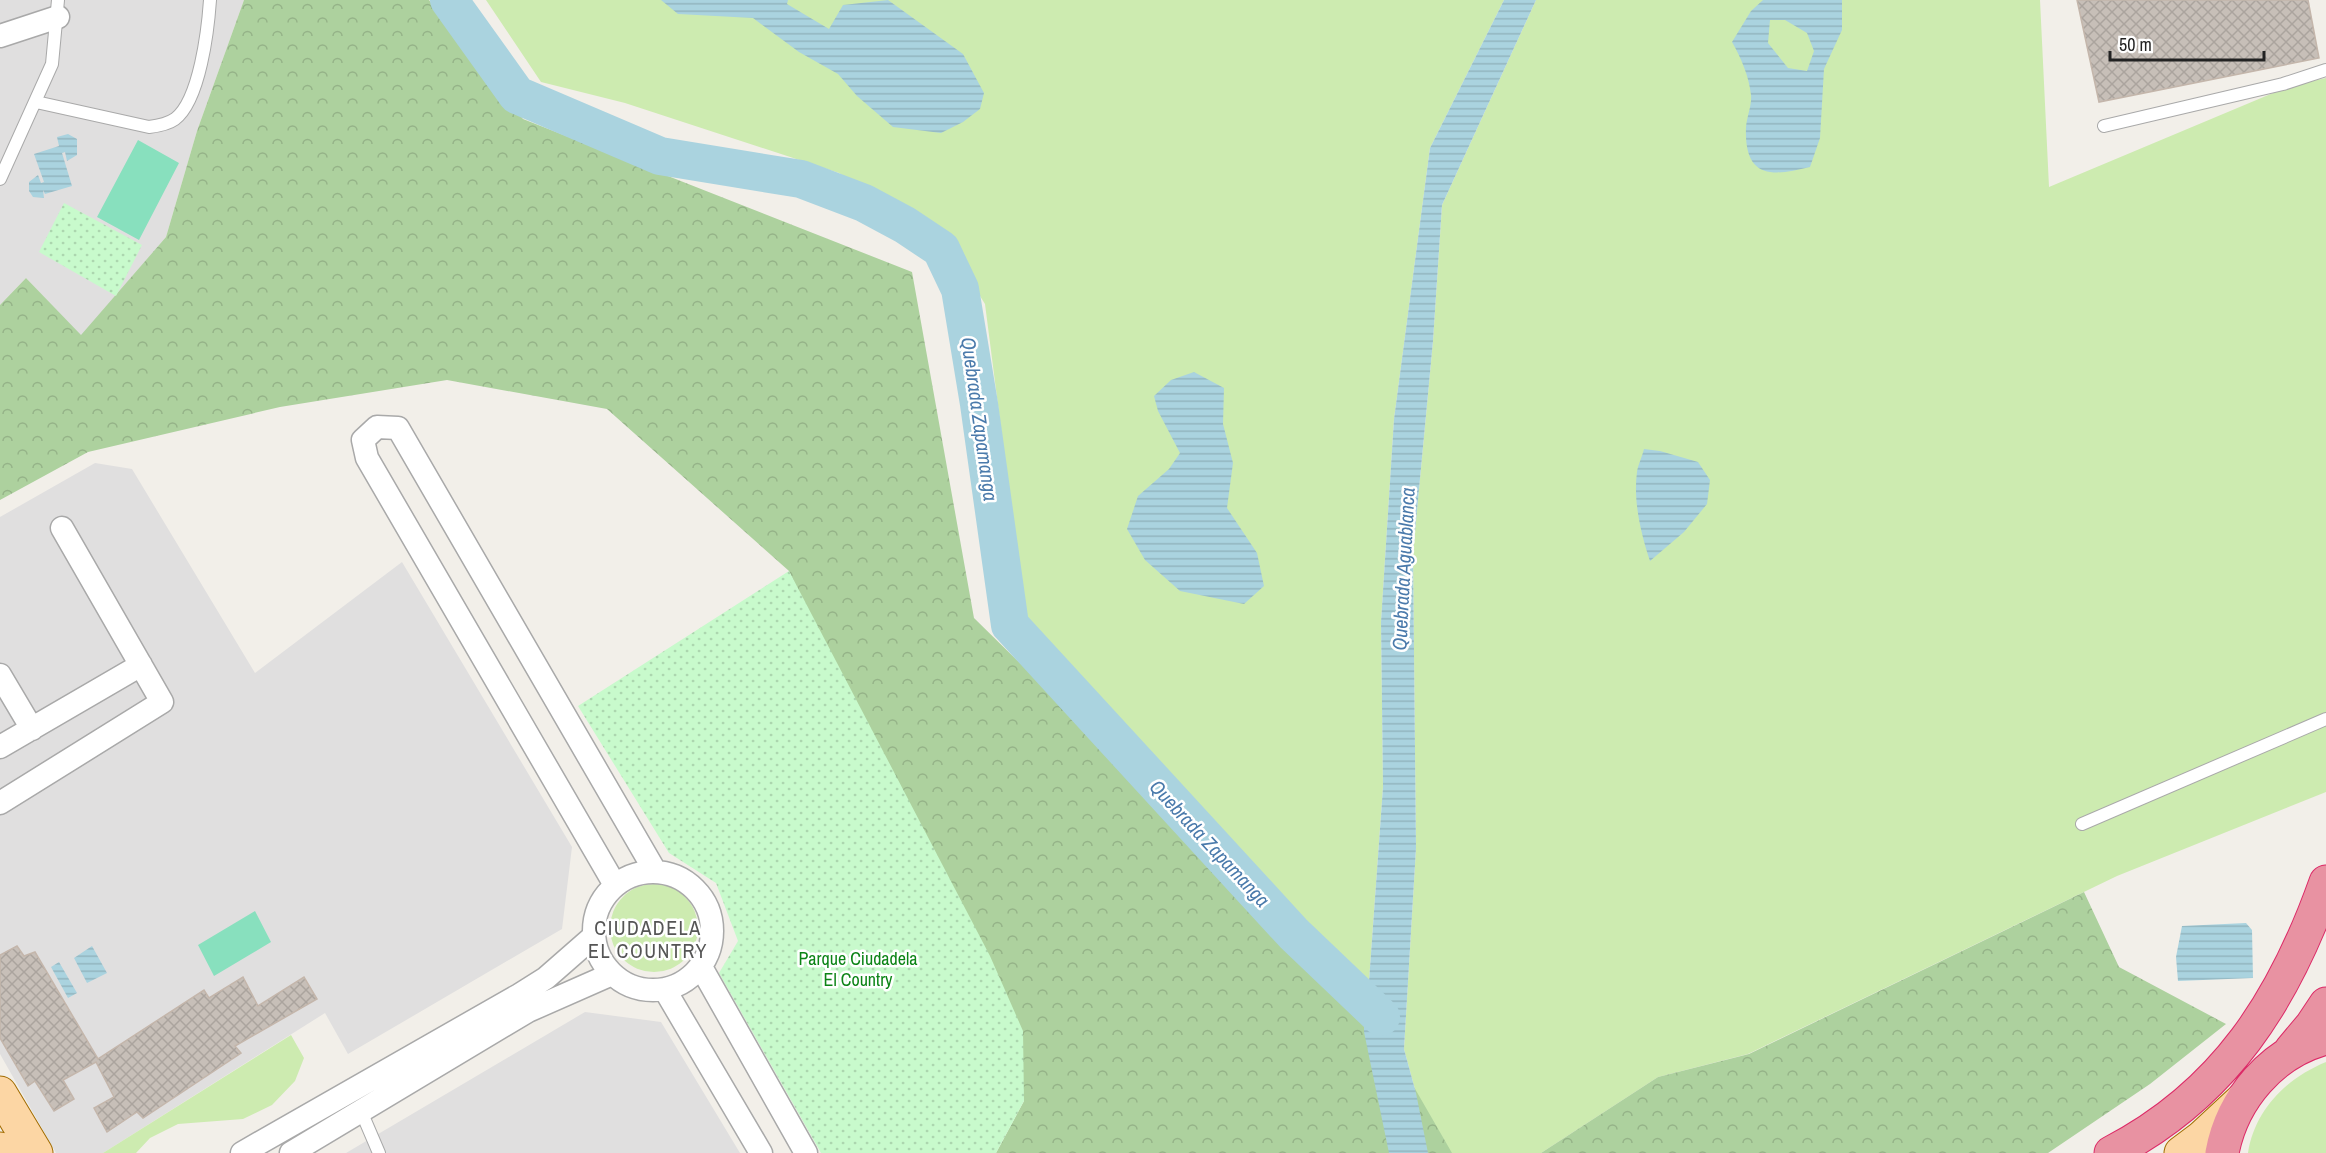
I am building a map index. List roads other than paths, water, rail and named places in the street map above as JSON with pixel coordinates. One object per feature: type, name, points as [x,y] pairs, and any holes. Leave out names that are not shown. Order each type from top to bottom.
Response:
[{"type":"highway","points":[[2111,1153],[2136,1140],[2173,1113],[2214,1079],[2241,1048],[2289,970],[2306,935],[2326,882]]},
{"type":"highway","points":[[2222,1153],[2232,1119],[2243,1099],[2263,1074],[2288,1054],[2326,1004]]},
{"type":"highway","points":[[2288,1054],[2326,1038]]},
{"type":"main road","points":[[0,1093],[36,1153]]},
{"type":"main road","points":[[2181,1153],[2201,1138],[2243,1099]]},
{"type":"street","points":[[0,36],[58,8]]},
{"type":"street","points":[[615,885],[367,458],[363,440],[377,427],[398,428],[655,871]]},
{"type":"street","points":[[0,803],[162,702],[62,528]]},
{"type":"street","points":[[0,747],[141,665]]},
{"type":"street","points":[[0,675],[32,729]]},
{"type":"street","points":[[655,871],[682,879],[694,888],[706,906],[712,926],[712,940],[701,967],[691,977],[665,990],[637,989],[612,975],[597,950],[594,936],[594,922],[598,908],[615,885],[641,872],[655,871]]},
{"type":"street","points":[[291,1153],[362,1111],[386,1083],[546,978],[594,936]]},
{"type":"street","points":[[701,967],[806,1153]]},
{"type":"street","points":[[242,1153],[528,1011],[612,975]]},
{"type":"street","points":[[665,990],[761,1153]]},
{"type":"lane","points":[[36,102],[149,127],[176,118],[187,103],[197,77],[207,32],[210,0]]},
{"type":"lane","points":[[0,178],[52,64],[58,8]]},
{"type":"lane","points":[[2104,126],[2283,84],[2326,70]]},
{"type":"lane","points":[[2082,824],[2326,719]]},
{"type":"lane","points":[[362,1111],[379,1153]]},
{"type":"water","points":[[661,0],[788,0],[787,4],[829,29],[843,5],[888,0],[963,54],[984,93],[980,109],[963,122],[941,133],[893,127],[857,96],[838,74],[799,52],[753,18],[678,14]]},
{"type":"water","name":"Quebrada Aguablanca","points":[[1504,0],[1536,0],[1442,205],[1433,341],[1413,553],[1416,848],[1404,1049],[1428,1153],[1389,1153],[1364,1032],[1364,1016],[1368,995],[1383,787],[1381,622],[1394,419],[1430,148]]},
{"type":"water","points":[[1763,0],[1842,0],[1842,30],[1824,69],[1820,138],[1810,167],[1772,172],[1755,165],[1750,156],[1746,127],[1751,103],[1750,88],[1744,67],[1732,42],[1751,11]],"holes":[[[1770,20],[1785,20],[1807,33],[1814,51],[1807,71],[1788,68],[1768,43]]]},
{"type":"water","points":[[68,134],[77,139],[77,155],[67,161],[65,152],[62,153],[72,186],[45,194],[43,190],[44,198],[33,197],[29,191],[29,182],[38,175],[41,183],[44,182],[34,154],[59,146],[57,137]]},
{"type":"water","points":[[1194,372],[1224,388],[1223,424],[1233,463],[1227,508],[1257,553],[1264,586],[1244,604],[1180,591],[1145,560],[1127,529],[1138,496],[1169,469],[1180,453],[1158,411],[1154,396],[1171,380]]},
{"type":"water","points":[[1644,449],[1660,451],[1698,462],[1710,480],[1707,504],[1684,532],[1650,561],[1641,529],[1636,494],[1637,472]]},
{"type":"water","points":[[2246,923],[2252,930],[2253,978],[2178,981],[2176,957],[2182,926]]},
{"type":"water","points":[[92,946],[107,973],[87,983],[74,958]]},
{"type":"water","points":[[59,962],[77,993],[68,998],[51,967]]},
{"type":"waterway","name":"Quebrada Zapamanga","points":[[449,0],[517,95],[660,156],[801,179],[864,203],[905,225],[941,249],[960,289],[979,404],[1010,625],[1294,934],[1381,1017]]},
{"type":"district","name":"CIUDADELA EL COUNTRY","points":[[648,938]]},
{"type":"park label","name":"Parque Ciudadela El Country","points":[[858,968]]}]
